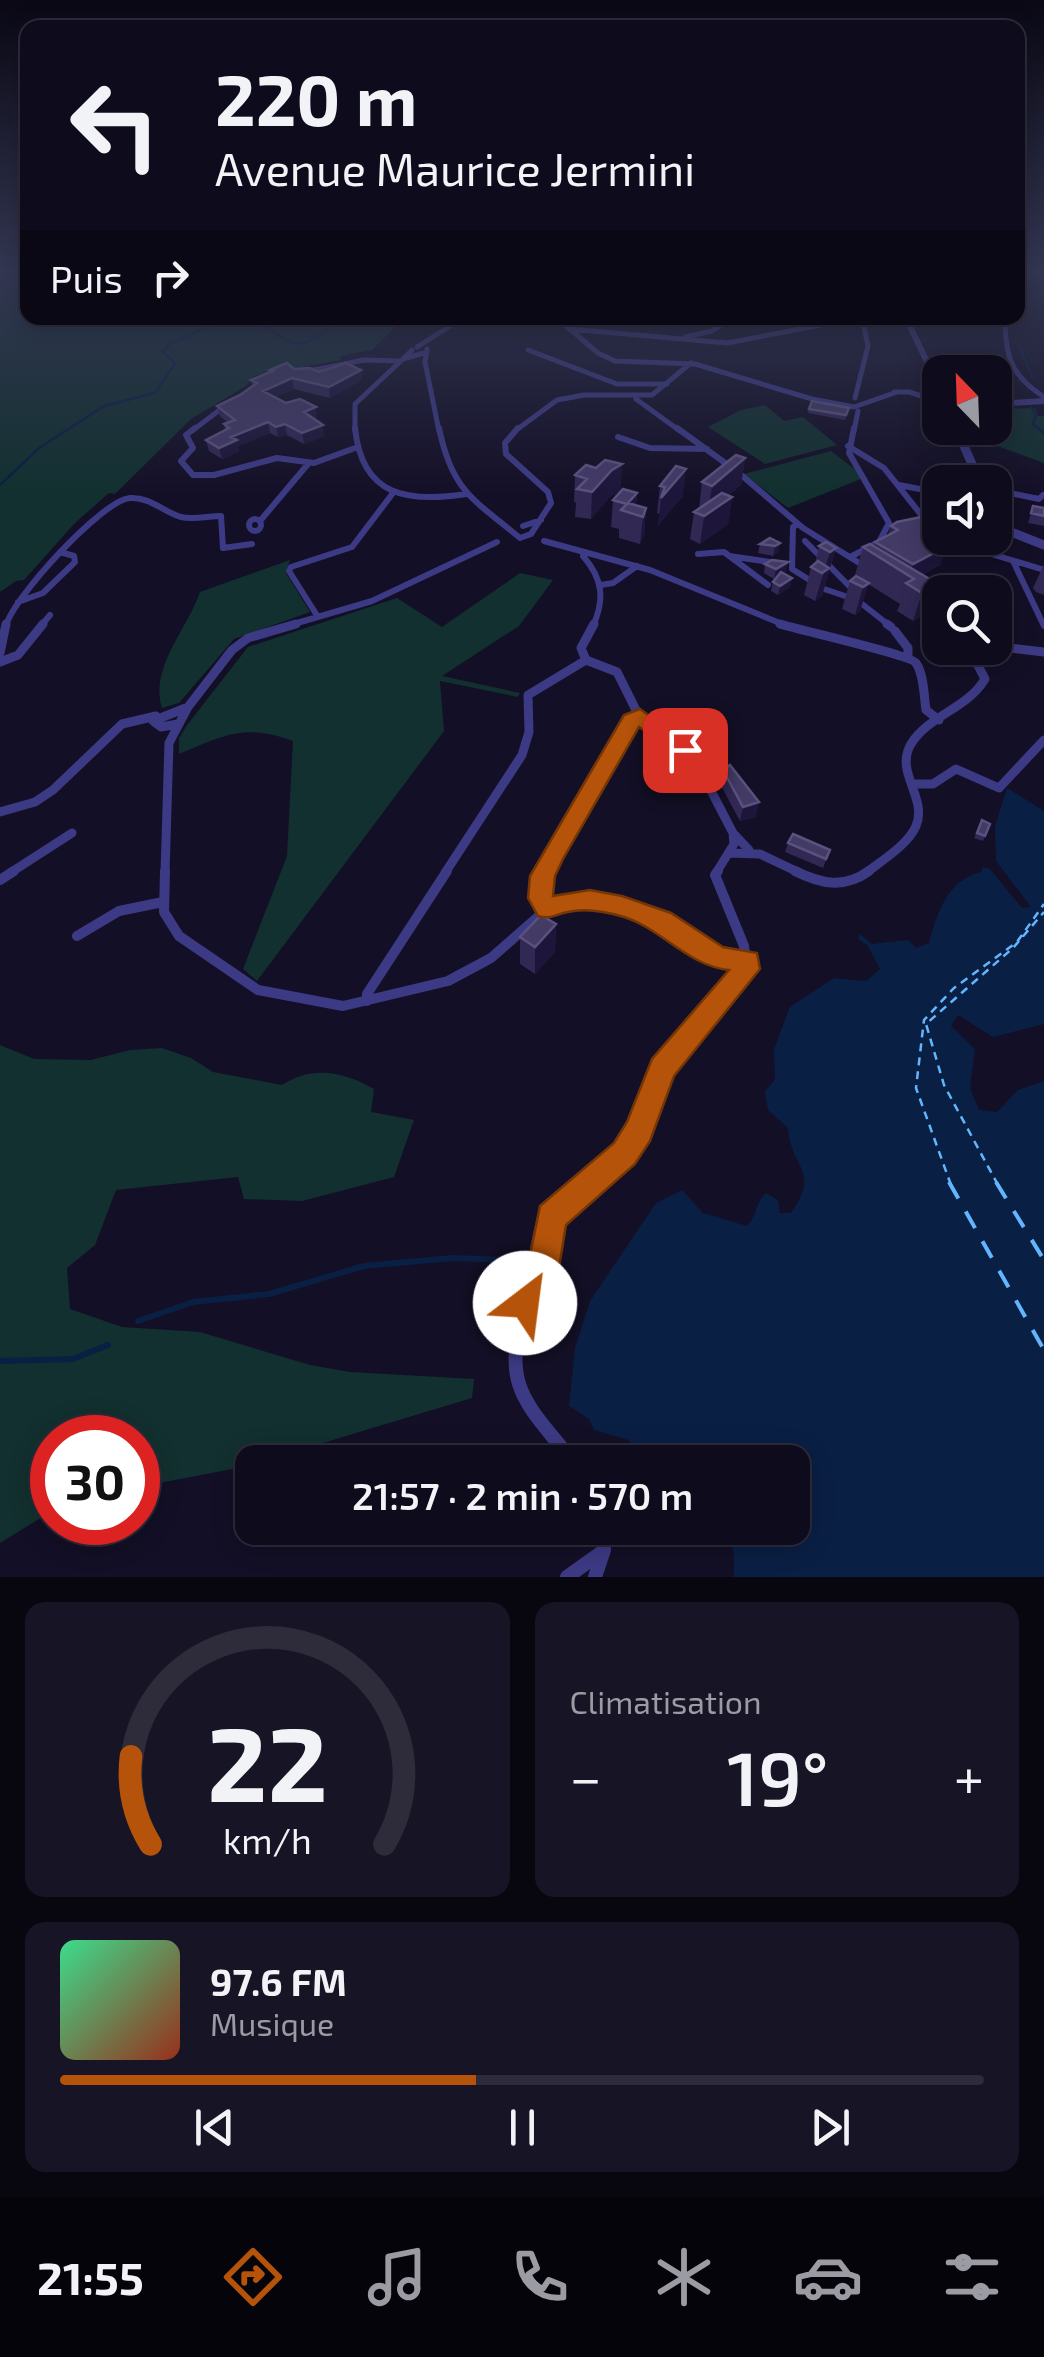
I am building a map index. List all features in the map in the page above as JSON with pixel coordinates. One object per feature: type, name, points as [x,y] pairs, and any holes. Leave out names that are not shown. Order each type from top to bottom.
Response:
[{"type":"street","points":[[421,348],[401,360],[355,404],[356,448],[374,482],[393,493],[445,498],[467,494]]},
{"type":"street","points":[[429,348],[425,362],[447,467],[467,494],[511,532],[650,570],[774,622],[829,640],[908,656],[918,665],[926,710],[939,720]]},
{"type":"street","points":[[592,348],[615,360],[681,366],[691,363],[828,402],[856,403],[897,392]]},
{"type":"street","points":[[850,556],[891,534],[889,522],[848,446],[867,348]]},
{"type":"street","points":[[1006,348],[1008,366],[1044,401]]},
{"type":"street","points":[[416,351],[427,350]]},
{"type":"street","points":[[528,350],[617,384],[667,384]]},
{"type":"street","points":[[416,351],[425,362]]},
{"type":"street","points":[[297,373],[367,360],[401,360]]},
{"type":"street","points":[[642,406],[681,366]]},
{"type":"street","points":[[856,403],[897,392],[922,397]]},
{"type":"street","points":[[497,542],[522,538],[532,532],[551,503],[548,492],[512,461],[505,443],[513,432],[557,400],[584,395],[655,394]]},
{"type":"street","points":[[606,396],[642,406]]},
{"type":"street","points":[[633,397],[706,449],[798,524],[880,576]]},
{"type":"street","points":[[234,400],[186,435],[193,448],[181,461],[193,475],[204,477],[276,458],[308,464],[356,448]]},
{"type":"street","points":[[1012,404],[1044,401]]},
{"type":"street","points":[[618,438],[650,448],[706,449]]},
{"type":"street","points":[[848,446],[861,451],[899,485],[922,515]]},
{"type":"street","points":[[260,521],[308,464]]},
{"type":"street","points":[[899,485],[922,489]]},
{"type":"street","points":[[318,617],[290,571],[292,567],[352,547],[393,493]]},
{"type":"street","points":[[1012,493],[1039,498],[1043,495]]},
{"type":"street","points":[[0,653],[8,617],[18,602],[86,524],[128,498],[154,502],[182,517],[221,516],[223,548],[252,544]]},
{"type":"street","points":[[500,519],[521,526],[544,542]]},
{"type":"street","points":[[543,519],[521,526],[497,542],[372,601],[265,631],[241,642],[188,707],[169,743],[163,902],[167,922],[178,936],[258,990],[335,1006],[448,981],[491,958],[547,909],[567,902],[590,900],[622,906],[662,920],[692,944],[719,958],[748,961]]},
{"type":"street","points":[[790,565],[793,526],[798,524]]},
{"type":"street","points":[[909,530],[922,524]]},
{"type":"street","points":[[1012,531],[1044,545]]},
{"type":"street","points":[[805,541],[856,594],[857,600]]},
{"type":"street","points":[[577,551],[596,569],[601,585],[602,611],[581,650],[586,660],[617,672],[640,716],[695,760],[733,833],[749,850],[820,882],[848,882],[899,846],[916,828],[919,812],[906,762],[908,749],[981,687],[980,665]]},
{"type":"street","points":[[698,554],[722,551],[768,585]]},
{"type":"street","points":[[18,602],[43,593],[75,562],[74,556],[60,552]]},
{"type":"street","points":[[995,555],[1044,570]]},
{"type":"street","points":[[729,556],[790,565],[812,583],[857,600],[893,629],[908,648],[908,656]]},
{"type":"street","points":[[1013,561],[1044,626]]},
{"type":"street","points":[[601,585],[613,583],[637,566]]},
{"type":"street","points":[[910,592],[922,600]]},
{"type":"street","points":[[1032,598],[1044,601]]},
{"type":"street","points":[[0,662],[18,655],[50,615]]},
{"type":"street","points":[[1012,648],[1044,652]]},
{"type":"street","points":[[367,1001],[367,994],[522,754],[529,732],[528,696],[586,660]]},
{"type":"street","points":[[156,721],[188,707]]},
{"type":"street","points":[[170,714],[179,722]]},
{"type":"street","points":[[547,909],[540,898],[542,876],[625,731],[640,716]]},
{"type":"street","points":[[0,812],[35,802],[53,790],[114,733],[134,724],[179,722]]},
{"type":"street","points":[[914,784],[933,784],[944,770],[954,767],[999,788],[1044,740]]},
{"type":"street","points":[[0,880],[72,833]]},
{"type":"street","points":[[559,1445],[525,1403],[513,1378],[512,1355],[539,1231],[633,1142],[662,1068],[743,975],[748,961],[715,874],[734,844],[733,833]]},
{"type":"street","points":[[727,854],[749,850]]},
{"type":"street","points":[[77,936],[119,912],[163,902]]},
{"type":"street","points":[[594,1577],[604,1545]]},
{"type":"street","points":[[567,1577],[604,1550]]},
{"type":"green space","points":[[0,348],[374,348],[340,356],[341,360],[254,376],[246,386],[191,419],[115,494],[109,493],[75,523],[24,580],[0,592]]},
{"type":"green space","points":[[765,405],[784,421],[803,417],[837,445],[765,464],[708,427],[741,410]]},
{"type":"green space","points":[[1035,408],[1038,416],[1044,416],[1044,463],[995,445],[1012,445],[1012,409]]},
{"type":"green space","points":[[831,451],[857,471],[861,479],[788,508],[744,474]]},
{"type":"green space","points":[[290,560],[286,573],[310,612],[234,639],[179,703],[162,708],[159,693],[165,663],[200,592]]},
{"type":"green space","points":[[520,573],[553,580],[519,626],[442,676],[520,693],[518,697],[440,681],[444,731],[257,981],[243,969],[287,856],[293,741],[248,732],[209,741],[179,754],[179,738],[187,725],[248,647],[397,598],[442,627]]},
{"type":"green space","points":[[0,1045],[34,1059],[91,1060],[130,1050],[162,1048],[191,1058],[213,1072],[282,1085],[305,1075],[340,1075],[374,1089],[371,1112],[414,1120],[394,1177],[302,1201],[244,1199],[238,1177],[116,1190],[95,1245],[67,1268],[70,1309],[122,1327],[200,1332],[310,1365],[350,1372],[474,1379],[472,1398],[316,1445],[235,1445],[235,1469],[160,1483],[160,1415],[30,1415],[30,1525],[0,1543]]},
{"type":"water","points":[[1007,788],[1044,811],[1044,1024],[993,1037],[958,1015],[951,1026],[975,1049],[970,1088],[979,1110],[997,1112],[1018,1090],[1044,1081],[1044,1577],[734,1577],[730,1545],[810,1545],[810,1445],[632,1445],[628,1440],[594,1430],[589,1419],[569,1406],[575,1348],[590,1301],[656,1203],[682,1190],[703,1213],[747,1226],[766,1193],[778,1200],[780,1213],[791,1213],[800,1199],[804,1178],[788,1128],[768,1110],[765,1091],[775,1080],[774,1049],[790,1007],[834,978],[866,981],[880,969],[868,946],[858,939],[860,934],[872,944],[908,940],[916,948],[929,943],[951,891],[983,867],[990,869],[1022,908],[1031,907],[996,861],[995,826]]},
{"type":"building","points":[[287,363],[294,369],[319,372],[346,363],[361,370],[329,387],[292,378],[263,391],[286,403],[300,399],[316,407],[304,412],[323,425],[302,433],[285,424],[276,427],[268,422],[231,437],[237,440],[219,448],[206,440],[229,428],[224,424],[235,420],[217,406],[257,383],[251,380]]},
{"type":"building","points":[[812,401],[849,408],[846,415],[809,409]]},
{"type":"building","points":[[736,455],[745,458],[712,486],[702,482]]},
{"type":"building","points":[[605,460],[622,464],[592,492],[577,489],[587,479],[575,475],[586,465],[596,468]]},
{"type":"building","points":[[676,466],[686,469],[661,498],[665,487],[660,486]]},
{"type":"building","points":[[623,489],[637,493],[628,503],[646,508],[643,517],[621,510],[627,504],[613,500]]},
{"type":"building","points":[[722,493],[732,497],[704,516],[694,512]]},
{"type":"building","points":[[1033,506],[1044,508],[1044,516],[1031,513]]},
{"type":"building","points":[[922,517],[922,555],[930,555],[913,564],[875,542],[898,530],[891,526]]},
{"type":"building","points":[[770,538],[780,543],[760,544]]},
{"type":"building","points":[[826,542],[836,548],[830,552],[819,546]]},
{"type":"building","points":[[870,544],[923,575],[922,593],[906,583],[914,579],[863,547]]},
{"type":"building","points":[[772,560],[788,562],[776,569],[765,564]]},
{"type":"building","points":[[818,561],[829,568],[822,573],[811,567]]},
{"type":"building","points":[[781,572],[792,578],[780,586],[773,582]]},
{"type":"building","points":[[856,576],[869,583],[863,587],[850,581]]},
{"type":"building","points":[[730,765],[759,802],[743,807],[723,770]]},
{"type":"building","points":[[982,820],[990,824],[985,836],[977,833]]},
{"type":"building","points":[[793,834],[830,850],[826,859],[788,843]]},
{"type":"building","points":[[541,915],[556,924],[535,947],[520,937]]},
{"type":"waterway","points":[[0,485],[39,448],[104,406],[155,393],[175,363],[163,352],[166,348]]},
{"type":"waterway","points":[[1020,348],[1033,378]]},
{"type":"waterway","points":[[1031,407],[1036,415],[1033,424],[1044,433]]},
{"type":"waterway","points":[[138,1321],[193,1302],[269,1294],[364,1266],[452,1258],[512,1260]]},
{"type":"waterway","points":[[0,1361],[73,1359],[108,1345]]},
{"type":"ferry route","points":[[951,1185],[916,1088],[924,1020],[954,988],[1017,942],[1044,904]]},
{"type":"ferry route","points":[[998,1185],[944,1085],[926,1024],[1013,948],[1044,912]]},
{"type":"ferry route","points":[[949,1182],[1044,1350]]},
{"type":"ferry route","points":[[996,1182],[1044,1260]]},
{"type":"route","points":[[525,1303],[524,1310],[539,1292],[551,1217],[624,1154],[639,1130],[662,1068],[747,969],[748,961],[719,958],[692,944],[662,920],[622,906],[590,900],[547,909],[540,898],[542,876],[632,720],[640,716],[685,750]]}]
